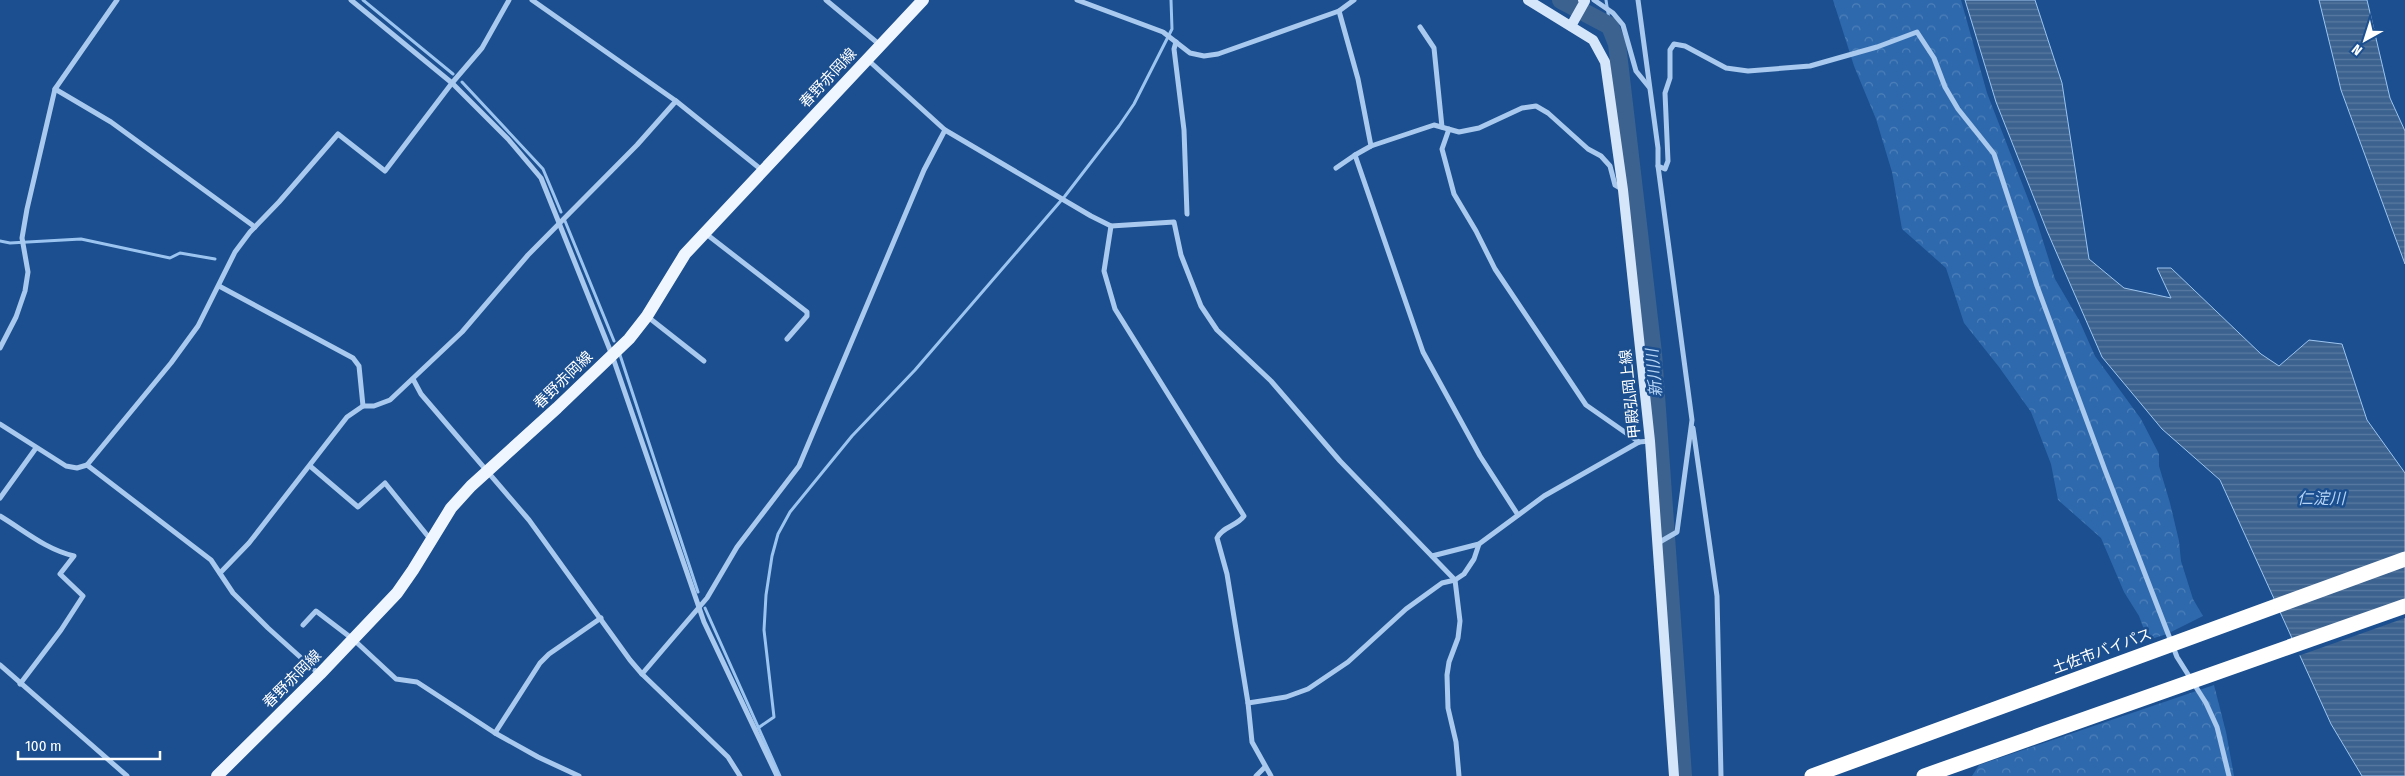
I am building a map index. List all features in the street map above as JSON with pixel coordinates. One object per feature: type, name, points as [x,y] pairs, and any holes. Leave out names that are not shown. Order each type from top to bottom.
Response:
[{"type":"highway","name":"土佐市バイパス","points":[[1812,776],[2405,559]]},
{"type":"highway","points":[[1924,776],[2405,606]]},
{"type":"main road","name":"春野赤岡線","points":[[217,776],[354,640],[396,593],[413,570],[451,508],[487,471],[557,408],[629,339],[647,316],[685,254],[923,0]]},
{"type":"main road","name":"甲殿弘岡上線","points":[[1528,0],[1593,40],[1605,62],[1623,190],[1644,441],[1658,543],[1674,776]]},
{"type":"main road","points":[[1571,26],[1587,0]]},
{"type":"street","points":[[0,348],[16,317],[25,291],[28,272],[22,238],[55,89],[117,0]]},
{"type":"street","points":[[351,0],[452,83],[531,165],[541,178],[612,355],[707,630],[777,776]]},
{"type":"street","points":[[0,424],[66,466],[77,468],[87,464],[171,363],[198,326],[235,252],[338,134],[385,171],[452,83],[482,48],[509,0]]},
{"type":"street","points":[[532,0],[676,101],[763,171]]},
{"type":"street","points":[[826,0],[881,45]]},
{"type":"street","points":[[1077,0],[1163,32],[1190,53],[1204,56],[1218,54],[1339,11],[1354,0]]},
{"type":"street","points":[[1587,0],[1613,13],[1623,25],[1636,71],[1650,88]]},
{"type":"street","points":[[1638,0],[1658,148],[1658,166],[1717,596],[1721,776]]},
{"type":"street","points":[[1339,11],[1358,79],[1371,146]]},
{"type":"street","points":[[1420,27],[1434,48],[1442,127]]},
{"type":"street","points":[[1658,166],[1665,169],[1668,161],[1665,94],[1670,78],[1670,50],[1674,44],[1684,46],[1726,68],[1748,71],[1810,66],[1877,47],[1917,32],[1934,58],[1945,87],[1958,109],[1994,154],[2037,286],[2105,470],[2177,657],[2206,703],[2217,727],[2229,776]]},
{"type":"street","points":[[1175,41],[1174,49],[1184,130],[1187,214]]},
{"type":"street","points":[[868,60],[945,130],[1111,226],[1174,222],[1181,255],[1197,298],[1217,330],[1271,381],[1340,461],[1455,580],[1460,621],[1458,638],[1449,662],[1447,675],[1448,708],[1456,742],[1459,776]]},
{"type":"street","points":[[55,89],[110,122],[255,227]]},
{"type":"street","points":[[220,573],[248,544],[347,417],[363,406],[374,406],[390,400],[462,332],[528,254],[638,145],[676,101]]},
{"type":"street","points":[[1336,168],[1371,146],[1434,125],[1459,132],[1479,128],[1522,108],[1536,106],[1548,113],[1588,149],[1600,156],[1610,166],[1615,185],[1623,190]]},
{"type":"street","points":[[1432,556],[1479,544],[1544,496],[1644,441],[1586,405],[1494,269],[1476,231],[1454,194],[1442,149],[1449,129]]},
{"type":"street","points":[[642,674],[707,598],[737,547],[799,466],[924,170],[945,130]]},
{"type":"street","points":[[1355,155],[1423,352],[1480,456],[1518,515]]},
{"type":"street","points":[[1111,226],[1104,271],[1115,309],[1244,516],[1240,522],[1219,533],[1217,538],[1227,574],[1248,703],[1252,742],[1264,768],[1271,776]]},
{"type":"street","points":[[704,233],[807,312],[807,316],[787,339]]},
{"type":"street","points":[[219,286],[352,358],[359,366],[363,406]]},
{"type":"street","points":[[647,316],[704,361]]},
{"type":"street","points":[[413,379],[421,394],[529,520],[642,674],[728,757],[740,776]]},
{"type":"street","points":[[1658,543],[1677,532],[1692,422]]},
{"type":"street","points":[[0,498],[36,448]]},
{"type":"street","points":[[87,464],[211,560],[233,593],[268,628],[320,674]]},
{"type":"street","points":[[310,466],[358,507],[385,484],[432,540]]},
{"type":"street","points":[[0,516],[32,538],[58,552],[74,556],[60,574],[83,596],[61,630],[20,684]]},
{"type":"street","points":[[1248,703],[1286,696],[1308,689],[1348,662],[1406,609],[1442,583],[1455,580],[1464,574],[1474,559],[1479,544]]},
{"type":"street","points":[[303,625],[316,611],[354,640],[396,679],[418,682],[495,733],[538,757],[579,776]]},
{"type":"street","points":[[495,733],[540,663],[549,654],[601,618]]},
{"type":"street","points":[[0,665],[127,776]]},
{"type":"street","points":[[1256,776],[1264,768]]},
{"type":"green space","points":[[1833,0],[1961,0],[1987,93],[2037,222],[2055,279],[2079,320],[2095,356],[2141,419],[2159,454],[2159,466],[2179,541],[2181,561],[2193,599],[2203,616],[2167,634],[2148,640],[2139,616],[2124,592],[2101,538],[2058,500],[2051,464],[2031,412],[1964,323],[1946,268],[1902,229],[1892,172],[1876,119],[1854,66]]},
{"type":"green space","points":[[2214,685],[2226,732],[2234,776],[1972,776],[1979,765]]},
{"type":"water","name":"仁淀川","points":[[1965,0],[2035,0],[2062,83],[2089,259],[2124,288],[2171,298],[2157,268],[2171,268],[2261,354],[2279,366],[2309,340],[2342,344],[2367,420],[2405,473],[2405,776],[2362,776],[2331,724],[2220,480],[2162,429],[2102,357],[2047,231],[1996,102]]},
{"type":"water","points":[[2319,0],[2367,0],[2390,98],[2405,131],[2405,264],[2341,90]]},
{"type":"pier","points":[[2405,600],[2405,618],[2298,656],[2291,640]]},
{"type":"waterway","points":[[363,0],[453,74]]},
{"type":"waterway","points":[[758,728],[774,717],[764,630],[766,595],[772,556],[778,534],[790,512],[852,436],[915,370],[1065,196],[1119,126],[1134,104],[1172,29],[1171,0]]},
{"type":"waterway","name":"新川川","points":[[1561,0],[1610,26],[1617,44],[1653,353],[1683,776]]},
{"type":"waterway","points":[[1606,0],[1610,26]]},
{"type":"waterway","points":[[462,82],[543,169],[561,212]]},
{"type":"waterway","points":[[565,221],[614,341]]},
{"type":"waterway","points":[[0,241],[10,243],[81,239],[170,258],[180,253],[215,259]]},
{"type":"waterway","points":[[620,355],[698,592]]},
{"type":"waterway","points":[[705,608],[780,776]]}]
